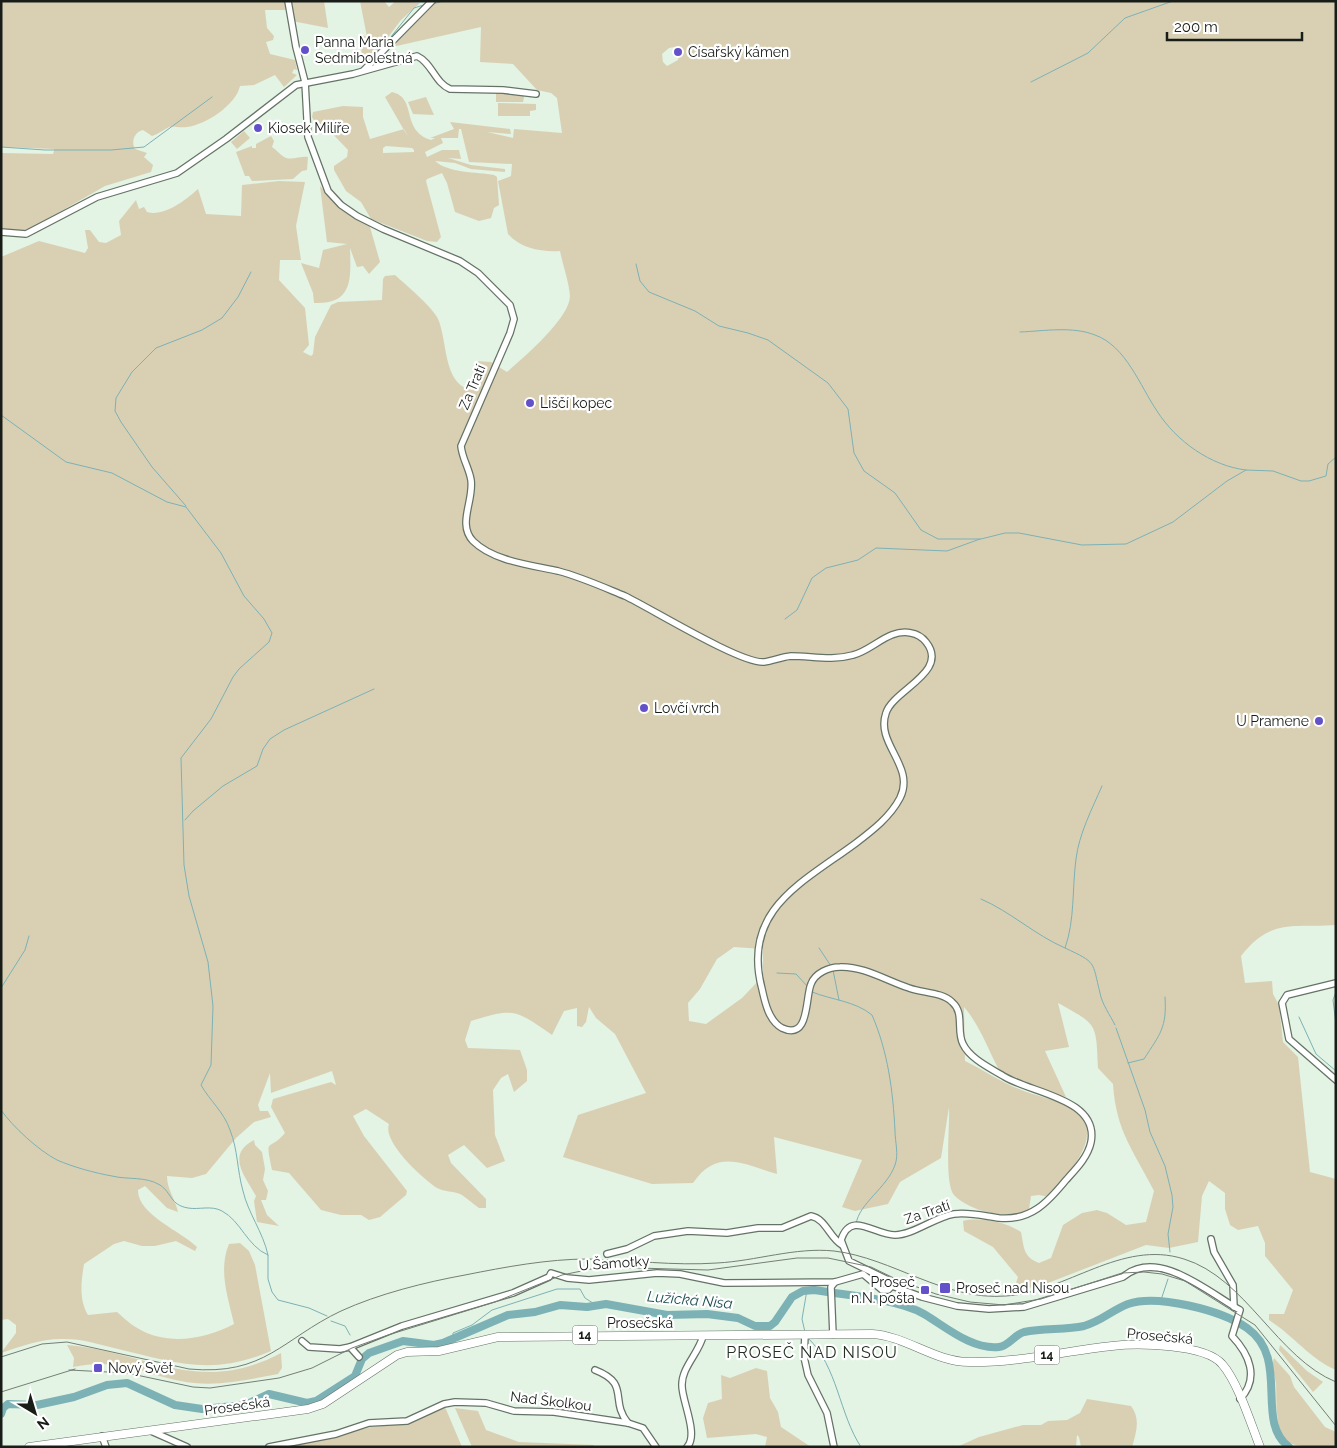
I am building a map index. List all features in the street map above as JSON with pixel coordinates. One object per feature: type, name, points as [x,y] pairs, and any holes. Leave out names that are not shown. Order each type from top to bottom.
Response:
[{"type":"main road","name":"Prosečská","points":[[29,1447],[317,1406],[389,1359],[408,1352],[440,1351],[507,1336],[880,1334],[960,1362],[1072,1353],[1123,1345],[1204,1353],[1222,1364],[1240,1399],[1260,1447]]},
{"type":"street","points":[[288,1],[296,47],[305,82]]},
{"type":"street","points":[[363,71],[432,1]]},
{"type":"street","points":[[1,232],[26,234],[105,194],[177,173],[234,133],[286,91],[305,82],[363,71],[417,56],[426,62],[442,84],[450,89],[503,90],[536,94]]},
{"type":"street","name":"Za Tratí","points":[[305,82],[308,137],[328,192],[341,205],[368,222],[460,261],[474,270],[510,305],[514,319],[510,333],[483,390],[461,452],[469,473],[471,487],[466,530],[474,542],[482,548],[521,563],[559,572],[602,586],[747,658],[760,662],[790,656],[837,659],[865,651],[883,639],[899,632],[912,633],[925,641],[931,650],[929,667],[916,683],[890,704],[884,722],[884,732],[902,769],[904,781],[902,795],[879,825],[782,897],[766,922],[758,949],[758,973],[768,1010],[779,1026],[788,1031],[798,1028],[805,1020],[811,984],[816,977],[827,969],[844,966],[871,973],[912,990],[948,999],[958,1012],[960,1038],[968,1052],[1008,1079],[1072,1104],[1089,1123],[1092,1133],[1090,1149],[1050,1200],[1041,1208],[1026,1215],[1000,1218],[976,1213],[954,1214],[903,1234],[893,1235],[865,1226],[852,1226],[842,1234],[842,1245]]},
{"type":"street","points":[[1336,983],[1287,995],[1282,1003],[1289,1039],[1336,1080]]},
{"type":"street","points":[[607,1254],[627,1248],[654,1236],[688,1231],[726,1233],[758,1228],[782,1228],[811,1216],[823,1223],[830,1235],[842,1245]]},
{"type":"street","points":[[1212,1239],[1214,1252],[1233,1285],[1234,1307]]},
{"type":"street","name":"U Šamotky","points":[[842,1245],[851,1263],[880,1276],[892,1286],[957,1306],[1008,1309],[1040,1303],[1123,1277],[1133,1269],[1149,1268],[1172,1272],[1192,1279],[1234,1307],[1239,1313],[1232,1336],[1251,1364],[1251,1382],[1240,1399]]},
{"type":"street","name":"U Šamotky","points":[[350,1347],[402,1326],[513,1293],[549,1278],[551,1273],[582,1280],[657,1273],[680,1274],[724,1283],[833,1284],[863,1274],[882,1290],[888,1290],[892,1286]]},
{"type":"street","points":[[833,1284],[833,1334]]},
{"type":"street","points":[[805,1335],[804,1356],[808,1375],[827,1413],[834,1447]]},
{"type":"street","points":[[687,1447],[690,1444],[692,1429],[681,1384],[686,1370],[700,1347],[703,1336]]},
{"type":"street","points":[[302,1341],[309,1347],[340,1349],[350,1347],[359,1358]]},
{"type":"street","points":[[595,1370],[607,1375],[615,1383],[620,1410],[628,1423]]},
{"type":"street","name":"Nad Školkou","points":[[269,1447],[336,1434],[369,1423],[407,1421],[444,1404],[455,1402],[486,1403],[514,1411],[554,1412],[628,1423],[643,1428],[656,1447]]},
{"type":"street","points":[[149,1430],[187,1447]]},
{"type":"street","points":[[102,1436],[106,1447]]},
{"type":"shaded area","points":[[1,1],[285,1],[286,10],[265,10],[267,28],[274,36],[273,40],[266,42],[270,54],[295,60],[297,70],[294,69],[292,73],[297,75],[284,87],[275,75],[254,85],[240,86],[233,100],[219,113],[194,125],[169,127],[152,136],[143,130],[140,131],[134,138],[133,143],[135,149],[147,153],[144,157],[153,165],[151,172],[105,186],[30,229],[22,231],[1,228],[1,153],[53,154],[54,149],[1,147]]},
{"type":"shaded area","points":[[290,1],[324,1],[328,28],[292,21]]},
{"type":"shaded area","points":[[360,1],[384,1],[389,7],[396,1],[420,3],[401,20],[383,44],[382,49],[363,68],[360,34],[367,37]]},
{"type":"shaded area","points":[[436,1],[1336,1],[1336,925],[1295,926],[1273,930],[1252,944],[1241,956],[1245,983],[1272,981],[1273,994],[1279,1005],[1283,1042],[1298,1057],[1310,1172],[1336,1179],[1336,1370],[1309,1353],[1286,1332],[1269,1320],[1269,1314],[1284,1314],[1293,1290],[1265,1256],[1265,1243],[1258,1226],[1238,1230],[1230,1225],[1225,1209],[1225,1193],[1209,1181],[1202,1196],[1198,1242],[1169,1248],[1146,1245],[1048,1283],[1013,1292],[1018,1277],[993,1247],[964,1231],[963,1221],[970,1220],[985,1220],[1015,1228],[1021,1232],[1027,1255],[1039,1263],[1051,1258],[1063,1225],[1082,1213],[1097,1210],[1107,1213],[1126,1225],[1146,1222],[1154,1191],[1122,1128],[1113,1084],[1098,1068],[1095,1033],[1088,1021],[1058,1003],[1069,1047],[1045,1051],[1066,1097],[1029,1086],[1002,1073],[974,1021],[964,1007],[965,1061],[1012,1086],[1067,1106],[1080,1116],[1086,1127],[1087,1139],[1075,1164],[1049,1197],[1031,1196],[1029,1209],[1024,1212],[1003,1214],[983,1211],[974,1208],[954,1195],[951,1189],[948,1167],[949,1107],[941,1158],[900,1182],[888,1204],[855,1211],[842,1207],[862,1160],[774,1137],[777,1174],[742,1163],[721,1162],[711,1165],[693,1183],[652,1184],[563,1157],[578,1115],[646,1093],[615,1034],[596,1018],[589,1007],[586,1022],[582,1027],[577,1026],[577,1008],[564,1011],[552,1035],[530,1020],[514,1013],[497,1014],[471,1021],[465,1040],[468,1048],[520,1050],[527,1070],[527,1081],[514,1092],[508,1074],[501,1078],[493,1090],[495,1135],[505,1161],[487,1168],[464,1145],[448,1155],[451,1163],[486,1199],[486,1208],[479,1208],[460,1194],[437,1188],[414,1169],[397,1150],[388,1132],[389,1124],[366,1109],[353,1116],[364,1136],[407,1191],[406,1195],[380,1217],[369,1220],[361,1215],[341,1215],[321,1210],[289,1173],[272,1170],[269,1148],[285,1133],[271,1107],[273,1099],[331,1082],[336,1085],[332,1071],[271,1093],[270,1073],[258,1105],[260,1111],[268,1111],[271,1117],[254,1122],[236,1138],[206,1174],[192,1178],[167,1176],[168,1186],[178,1212],[167,1208],[145,1186],[138,1190],[140,1199],[152,1215],[190,1241],[197,1247],[195,1251],[176,1241],[155,1246],[142,1246],[124,1241],[114,1244],[84,1264],[82,1291],[83,1303],[88,1315],[117,1312],[136,1327],[162,1338],[187,1338],[211,1334],[234,1324],[225,1284],[224,1264],[229,1244],[240,1243],[249,1251],[255,1265],[271,1351],[230,1363],[192,1364],[155,1358],[90,1342],[57,1339],[25,1345],[1,1353],[16,1333],[16,1325],[8,1319],[1,1320],[1,257],[39,241],[85,253],[88,248],[85,230],[90,230],[99,242],[106,243],[121,235],[119,221],[136,200],[139,209],[144,207],[147,212],[160,212],[174,207],[198,189],[206,214],[241,216],[242,185],[279,181],[305,182],[296,226],[301,260],[280,260],[279,280],[305,308],[309,345],[303,352],[311,356],[313,354],[315,337],[331,305],[338,302],[382,300],[383,279],[385,276],[395,275],[434,312],[440,326],[447,359],[455,379],[462,386],[472,390],[476,361],[491,362],[507,372],[544,337],[562,315],[568,305],[570,296],[560,251],[546,251],[525,246],[508,234],[498,181],[511,176],[512,164],[469,162],[461,129],[459,129],[458,138],[441,138],[443,143],[425,152],[427,157],[442,150],[459,150],[461,159],[448,158],[471,165],[505,169],[505,172],[471,169],[455,163],[435,161],[447,168],[497,177],[499,205],[494,208],[491,218],[479,221],[455,212],[447,183],[442,173],[426,181],[441,237],[437,242],[427,241],[371,219],[361,202],[346,191],[334,170],[334,166],[347,157],[348,150],[329,130],[318,127],[312,117],[313,112],[343,106],[363,107],[363,117],[370,139],[403,129],[385,97],[392,92],[400,95],[405,101],[415,129],[421,135],[431,140],[435,138],[430,138],[454,129],[450,122],[510,129],[511,134],[487,132],[513,138],[514,129],[562,133],[557,98],[551,93],[537,90],[513,64],[480,62],[481,27],[392,47]],"holes":[[[675,47],[679,53],[678,60],[667,66],[663,62],[662,54],[669,48]],[[386,146],[412,148],[414,152],[383,153],[383,148]],[[734,947],[763,949],[763,976],[742,998],[706,1024],[689,1021],[688,1003],[700,989],[717,959]]]},
{"type":"shaded area","points":[[496,92],[525,93],[523,102],[496,102]]},
{"type":"shaded area","points":[[426,97],[434,115],[413,114],[408,102]]},
{"type":"shaded area","points":[[498,103],[536,104],[536,110],[530,111],[530,116],[498,116]]},
{"type":"shaded area","points":[[244,131],[250,138],[237,149],[231,142]]},
{"type":"shaded area","points":[[271,136],[274,141],[272,147],[284,157],[290,159],[308,157],[307,170],[302,171],[293,179],[252,181],[249,176],[245,176],[236,152],[252,146],[252,148],[256,148],[256,144]]},
{"type":"shaded area","points":[[320,186],[334,201],[370,227],[380,262],[369,274],[363,266],[357,267],[350,248],[349,280],[343,295],[336,300],[314,303],[313,293],[301,263],[319,268],[323,250],[347,244],[327,242]]},
{"type":"shaded area","points":[[254,1140],[255,1145],[262,1152],[265,1169],[263,1180],[268,1191],[266,1200],[261,1200],[267,1215],[279,1226],[257,1222],[254,1201],[256,1196],[240,1166],[241,1152],[245,1146]]},
{"type":"shaded area","points":[[67,1345],[96,1349],[198,1372],[224,1371],[251,1366],[281,1353],[282,1368],[278,1374],[247,1380],[215,1384],[194,1383],[107,1364],[73,1367],[74,1358]]},
{"type":"shaded area","points":[[1280,1345],[1307,1371],[1323,1382],[1313,1392],[1279,1350]]},
{"type":"shaded area","points":[[1274,1358],[1290,1376],[1294,1387],[1325,1427],[1336,1432],[1336,1447],[1300,1446],[1290,1443],[1285,1439],[1281,1433],[1277,1416],[1276,1384],[1273,1368]]},
{"type":"shaded area","points":[[756,1368],[767,1371],[770,1398],[778,1412],[781,1427],[811,1447],[765,1447],[767,1437],[756,1434],[707,1438],[703,1418],[708,1403],[722,1399],[721,1375],[730,1378]]},
{"type":"shaded area","points":[[1087,1399],[1131,1406],[1137,1421],[1132,1447],[1081,1447],[1077,1435],[1076,1447],[957,1447],[979,1437],[1023,1425],[1041,1425],[1048,1421],[1067,1420],[1080,1413]]},
{"type":"shaded area","points":[[445,1407],[462,1447],[296,1447],[295,1445],[371,1427],[411,1423]]},
{"type":"shaded area","points":[[455,1408],[478,1411],[486,1430],[519,1442],[594,1445],[593,1447],[472,1447]]},
{"type":"waterway","points":[[433,4],[443,1]]},
{"type":"waterway","points":[[1031,82],[1088,53],[1125,18],[1173,1]]},
{"type":"waterway","points":[[386,43],[414,8],[427,4]]},
{"type":"waterway","points":[[1,147],[45,150],[111,150],[144,147],[212,97]]},
{"type":"waterway","points":[[636,264],[640,281],[649,292],[695,311],[719,326],[768,340],[828,383],[848,409],[854,453],[864,471],[895,493],[921,530],[938,539],[981,539],[1005,533],[1019,533],[1082,545],[1126,544],[1173,522],[1227,481],[1246,470],[1273,471],[1301,481],[1309,481],[1326,476],[1328,464],[1336,457]]},
{"type":"waterway","points":[[186,506],[152,467],[121,422],[115,411],[116,398],[132,372],[156,348],[202,330],[222,318],[238,297],[251,272]]},
{"type":"waterway","points":[[1020,332],[1077,331],[1086,332],[1106,340],[1124,357],[1157,411],[1184,442],[1220,463],[1246,470]]},
{"type":"waterway","points":[[1,415],[66,462],[112,473],[167,502],[186,507],[221,553],[244,596],[264,619],[272,633],[269,642],[239,669],[233,677],[211,719],[181,758],[184,865],[189,896],[208,962],[213,1006],[211,1065],[201,1085],[230,1130],[235,1145],[245,1199],[263,1238],[268,1255]]},
{"type":"waterway","points":[[785,619],[797,610],[812,578],[826,568],[858,560],[876,548],[947,551],[980,539]]},
{"type":"waterway","points":[[185,820],[223,786],[257,766],[263,749],[270,739],[284,730],[374,689]]},
{"type":"waterway","points":[[1102,786],[1080,840],[1075,870],[1072,915],[1065,948],[1092,964],[1102,1001],[1115,1025]]},
{"type":"waterway","points":[[981,899],[1003,910],[1043,937],[1065,948]]},
{"type":"waterway","points":[[1,988],[25,950],[29,936]]},
{"type":"waterway","points":[[819,948],[831,966]]},
{"type":"waterway","points":[[833,970],[839,1000]]},
{"type":"waterway","points":[[777,973],[796,974],[808,987]]},
{"type":"waterway","points":[[812,992],[851,1004],[872,1015],[878,1029],[889,1072],[897,1152],[896,1161],[886,1181],[862,1209],[856,1224]]},
{"type":"waterway","points":[[1336,992],[1333,1000],[1336,1024]]},
{"type":"waterway","points":[[1128,1063],[1144,1059],[1158,1037],[1165,1016],[1165,997]]},
{"type":"waterway","points":[[1299,1017],[1316,1054],[1336,1071]]},
{"type":"waterway","points":[[1116,1028],[1145,1110],[1150,1132],[1165,1166],[1172,1195],[1173,1207],[1168,1234],[1170,1252]]},
{"type":"waterway","points":[[1,1110],[26,1138],[57,1160],[98,1173],[148,1180],[164,1188],[174,1202],[182,1206],[214,1208],[229,1215],[249,1240],[268,1255],[268,1279],[272,1292],[278,1300],[309,1308],[327,1316]]},
{"type":"waterway","points":[[1161,1300],[1168,1279]]},
{"type":"waterway","points":[[453,1339],[453,1333],[472,1325],[492,1310],[557,1289],[580,1289],[585,1298],[596,1305]]},
{"type":"waterway","points":[[805,1332],[802,1319],[807,1290]]},
{"type":"waterway","name":"Lužická Nisa","points":[[1,1414],[3,1408],[8,1404],[37,1405],[74,1397],[107,1385],[127,1383],[175,1405],[202,1409],[245,1405],[269,1394],[307,1403],[316,1401],[355,1376],[362,1359],[369,1353],[403,1341],[434,1345],[443,1343],[508,1315],[535,1312],[560,1305],[587,1307],[606,1304],[667,1315],[707,1314],[738,1318],[755,1326],[770,1326],[775,1322],[792,1297],[803,1291],[814,1290],[871,1298],[913,1309],[969,1341],[989,1347],[1003,1346],[1024,1332],[1084,1326],[1122,1306],[1140,1301],[1172,1302],[1222,1315],[1247,1328],[1260,1341],[1267,1356],[1270,1372],[1274,1422],[1279,1436],[1289,1447]]},
{"type":"waterway","points":[[331,1321],[345,1326],[350,1335]]},
{"type":"waterway","points":[[808,1338],[826,1363],[848,1420],[861,1447]]},
{"type":"tram line","points":[[69,1370],[127,1373],[193,1387],[210,1388],[279,1378],[312,1368],[352,1348],[495,1302],[562,1275],[601,1267],[708,1270],[797,1258],[828,1258],[871,1267],[898,1280],[936,1294],[970,1302],[1004,1305],[1041,1299],[1122,1273],[1144,1272],[1162,1274],[1185,1281],[1255,1325],[1336,1426]]},
{"type":"tram line","points":[[1,1392],[75,1369]]},
{"type":"railway","points":[[1,1357],[42,1344],[67,1342],[189,1369],[215,1370],[237,1367],[271,1353],[341,1311],[370,1299],[402,1289],[450,1278],[511,1266],[558,1260],[588,1259],[701,1264],[732,1262],[805,1251],[834,1251],[856,1255],[961,1292],[983,1296],[1006,1296],[1051,1286],[1116,1261],[1138,1256],[1161,1255],[1184,1259],[1206,1269],[1226,1283],[1296,1355],[1315,1371],[1336,1382]]},
{"type":"place","name":"Panna Maria Sedmibolestná","points":[[305,50]]},
{"type":"place","name":"Císařský kámen","points":[[678,52]]},
{"type":"place","name":"Kiosek Milíře","points":[[258,128]]},
{"type":"place","name":"Liščí kopec","points":[[530,403]]},
{"type":"place","name":"Lovčí vrch","points":[[644,708]]},
{"type":"place","name":"U Pramene","points":[[1319,721]]},
{"type":"place","name":"Proseč nad Nisou","points":[[945,1288]]},
{"type":"place","name":"Proseč n.N. pošta","points":[[925,1290]]},
{"type":"place","name":"Nový Svět","points":[[98,1368]]},
{"type":"district","name":"PROSEČ NAD NISOU","points":[[812,1352]]}]
